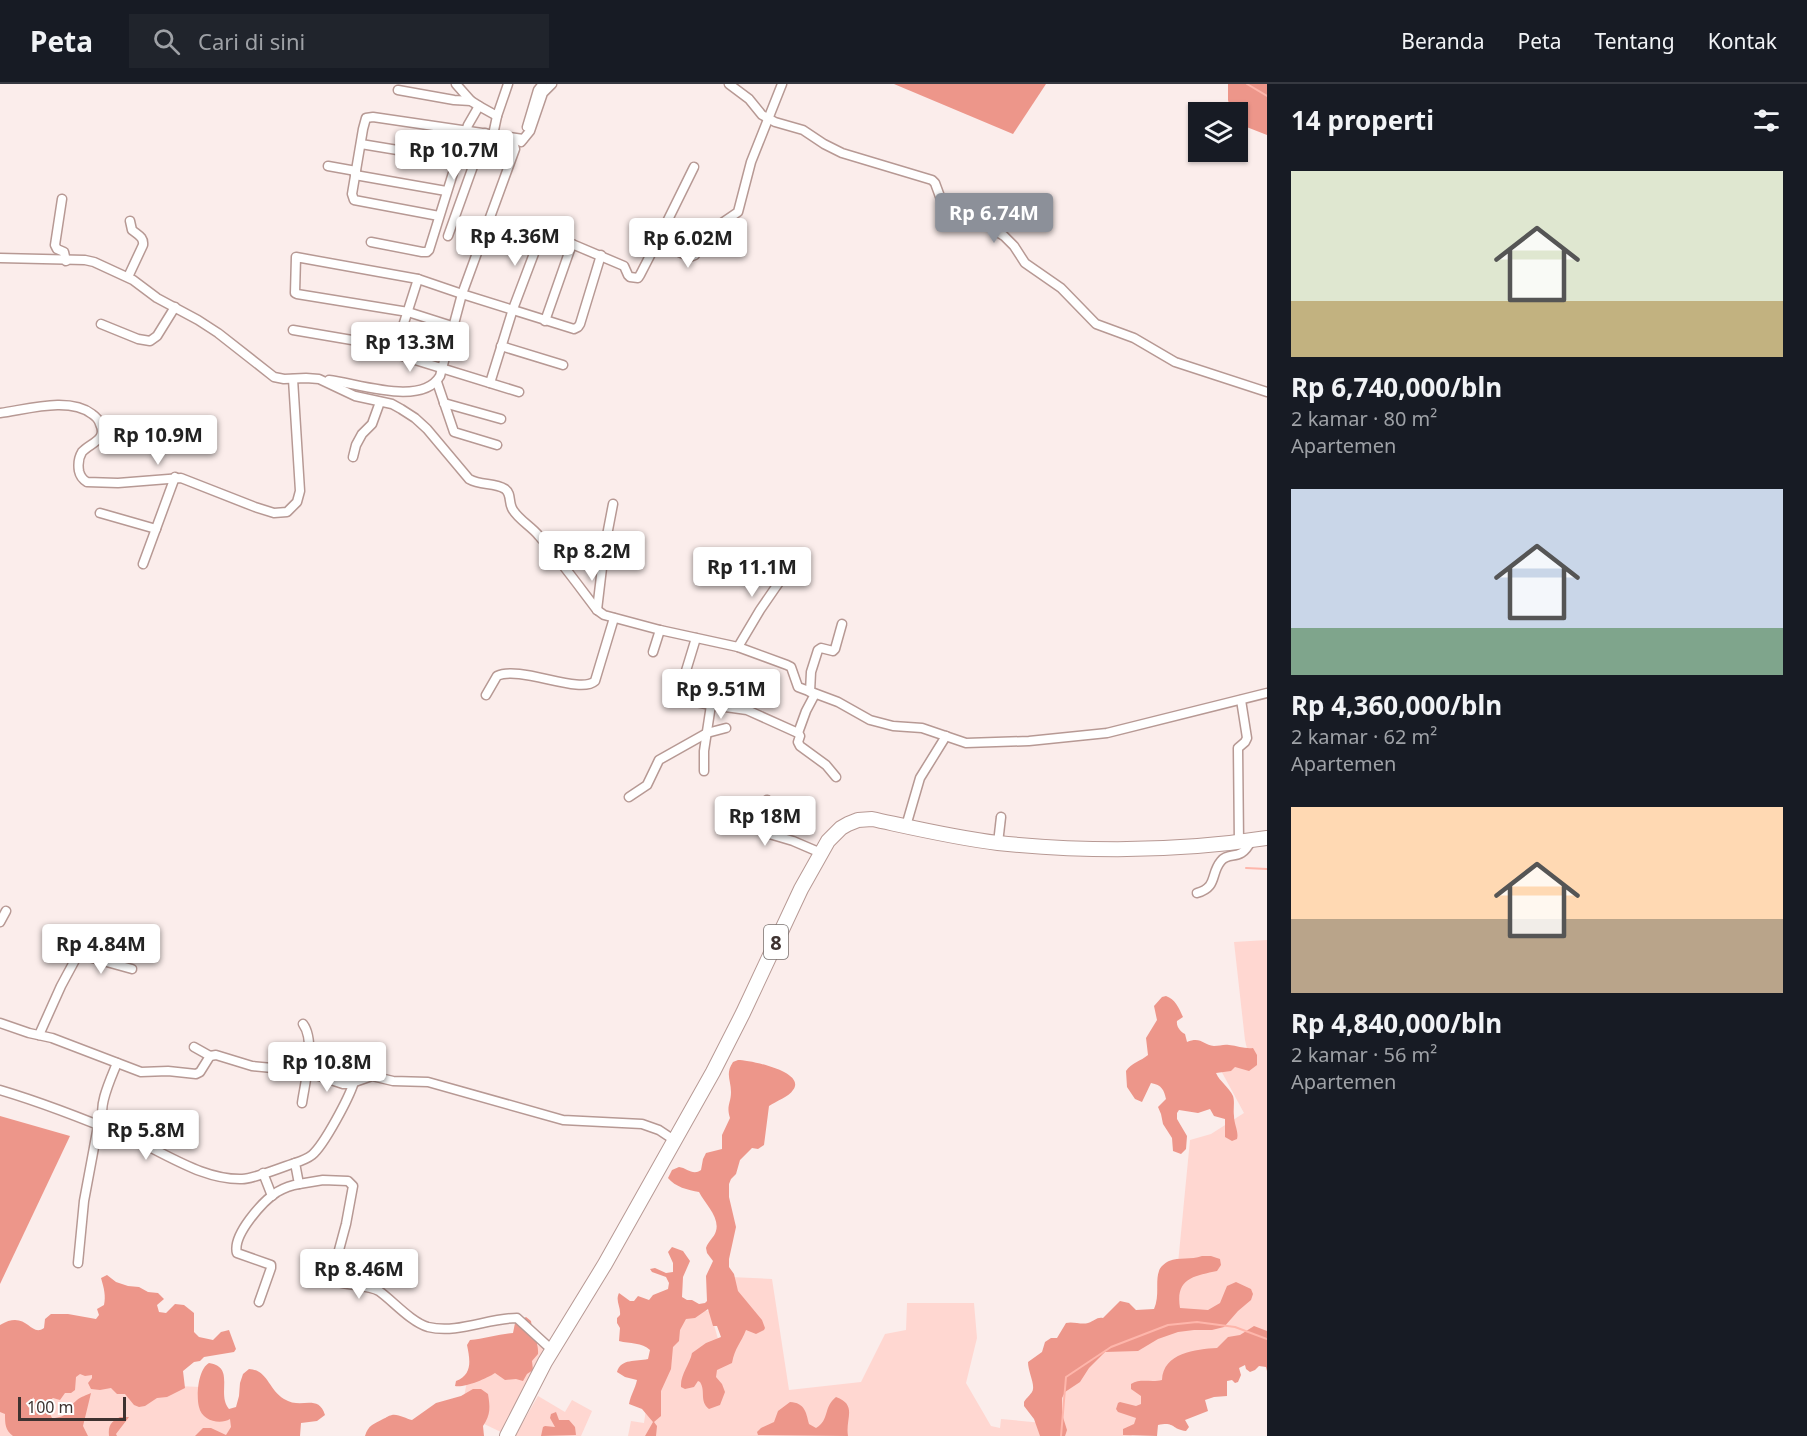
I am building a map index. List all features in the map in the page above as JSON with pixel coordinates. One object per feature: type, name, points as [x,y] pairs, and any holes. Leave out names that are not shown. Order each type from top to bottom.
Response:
[{"type":"highway","name":"8","points":[[507,1436],[552,1350],[605,1264],[718,1062],[801,889],[834,834],[858,820],[872,819],[998,843],[1119,849],[1185,848],[1267,838]]},
{"type":"street","points":[[456,84],[475,103],[497,116]]},
{"type":"street","points":[[497,445],[454,432],[437,382],[455,327],[462,294],[515,149],[530,131],[543,93],[552,84]]},
{"type":"street","points":[[729,84],[749,99],[760,112],[782,125],[803,130],[824,144],[855,158],[929,179],[935,183],[942,202],[947,208],[983,223],[1004,236],[1025,263],[1061,288],[1096,324],[1134,338],[1175,362],[1267,392]]},
{"type":"street","points":[[657,242],[690,256],[695,255],[704,240],[716,227],[738,212],[751,162],[782,84]]},
{"type":"street","points":[[448,237],[497,116],[505,85]]},
{"type":"street","points":[[525,136],[529,117],[538,90],[542,85]]},
{"type":"street","points":[[398,90],[475,103]]},
{"type":"street","points":[[371,242],[427,252],[430,249],[446,190],[458,160],[475,103]]},
{"type":"street","points":[[439,216],[354,200],[352,194],[364,120],[370,117],[512,138],[525,136]]},
{"type":"street","points":[[512,138],[515,149]]},
{"type":"street","points":[[361,144],[458,160]]},
{"type":"street","points":[[328,166],[446,190]]},
{"type":"street","points":[[489,383],[513,309],[541,235],[601,255],[624,266],[630,277],[638,278],[694,167]]},
{"type":"street","points":[[62,199],[55,245],[57,249],[64,252],[66,261]]},
{"type":"street","points":[[128,277],[144,241],[132,230],[130,221]]},
{"type":"street","points":[[545,321],[572,244]]},
{"type":"street","points":[[455,327],[408,312],[297,294],[295,292],[296,257],[418,279],[574,329],[578,327],[601,255]]},
{"type":"street","points":[[0,258],[90,261],[128,277],[157,298],[218,333],[268,373],[279,378],[340,382],[390,392],[414,390],[437,382]]},
{"type":"street","points":[[395,351],[418,279]]},
{"type":"street","points":[[101,324],[145,342],[150,341],[157,336],[175,307]]},
{"type":"street","points":[[293,330],[393,347],[399,356],[519,392]]},
{"type":"street","points":[[501,346],[563,365]]},
{"type":"street","points":[[0,414],[45,406],[66,406],[82,409],[92,414],[100,423],[103,432],[100,439],[86,449],[80,458],[81,475],[87,482],[118,483],[175,477],[192,481],[274,513],[287,512],[297,502],[300,490],[293,379]]},
{"type":"street","points":[[319,380],[355,396],[401,409],[422,424],[470,479],[506,490],[514,512],[533,529],[562,562],[597,610],[604,615],[738,647],[790,667],[798,687],[838,702],[881,724],[922,729],[966,743],[1076,738],[1107,733],[1267,693]]},
{"type":"street","points":[[353,457],[356,445],[362,434],[372,424],[380,402]]},
{"type":"street","points":[[444,403],[501,419]]},
{"type":"street","points":[[143,564],[175,477]]},
{"type":"street","points":[[597,610],[604,551],[613,504]]},
{"type":"street","points":[[100,513],[156,529]]},
{"type":"street","points":[[738,647],[791,565]]},
{"type":"street","points":[[486,695],[497,676],[508,674],[568,683],[593,684],[614,618]]},
{"type":"street","points":[[836,777],[826,765],[800,746],[798,733],[813,693],[811,672],[818,650],[820,648],[836,650],[842,624]]},
{"type":"street","points":[[653,652],[660,630]]},
{"type":"street","points":[[696,638],[678,697],[756,713],[798,733]]},
{"type":"street","points":[[1197,893],[1208,889],[1224,858],[1244,852],[1238,748],[1247,738],[1240,700]]},
{"type":"street","points":[[704,771],[711,705]]},
{"type":"street","points":[[629,797],[646,785],[659,760],[707,733],[726,728]]},
{"type":"street","points":[[906,826],[920,778],[946,736]]},
{"type":"street","points":[[767,800],[764,829],[766,833],[821,853]]},
{"type":"street","points":[[998,843],[1001,817]]},
{"type":"street","points":[[0,922],[6,911]]},
{"type":"street","points":[[39,1035],[89,934]]},
{"type":"street","points":[[78,954],[132,969]]},
{"type":"street","points":[[0,1023],[52,1038],[141,1072],[171,1071],[194,1074],[200,1072],[210,1056]]},
{"type":"street","points":[[302,1103],[309,1036],[303,1024]]},
{"type":"street","points":[[194,1047],[210,1056],[216,1055],[257,1067],[307,1072],[339,1083],[347,1084],[372,1076],[393,1081],[428,1082],[563,1120],[642,1124],[659,1130],[674,1140]]},
{"type":"street","points":[[117,1063],[103,1105],[103,1115],[106,1121],[132,1139]]},
{"type":"street","points":[[0,1090],[31,1099],[132,1139],[197,1170],[243,1179],[295,1163],[313,1154],[321,1145],[346,1102],[354,1082]]},
{"type":"street","points":[[78,1263],[84,1201],[98,1126]]},
{"type":"street","points":[[295,1163],[299,1184]]},
{"type":"street","points":[[263,1173],[272,1196]]},
{"type":"street","points":[[259,1302],[271,1265],[237,1253],[236,1245],[247,1224],[272,1196],[289,1186],[323,1180],[348,1181],[353,1186],[333,1279],[380,1292],[393,1304],[426,1326],[437,1328],[478,1325],[517,1318],[552,1350]]},
{"type":"shaded area","points":[[894,84],[1046,84],[1013,134]]},
{"type":"shaded area","points":[[1228,84],[1267,84],[1267,135],[1248,128],[1248,102],[1228,102]]},
{"type":"shaded area","points":[[1267,940],[1267,1338],[1131,1436],[1054,1436],[1061,1371],[1173,1315],[1190,1140],[1211,1134],[1244,1113],[1218,1065],[1251,1066],[1245,1040],[1234,942]]},
{"type":"shaded area","points":[[1166,996],[1174,1002],[1183,1017],[1177,1021],[1177,1025],[1185,1034],[1187,1042],[1199,1040],[1214,1046],[1253,1048],[1257,1055],[1257,1065],[1249,1071],[1235,1067],[1231,1071],[1216,1073],[1233,1096],[1237,1139],[1232,1141],[1225,1137],[1225,1119],[1214,1116],[1210,1109],[1198,1113],[1179,1110],[1177,1119],[1187,1136],[1186,1149],[1181,1154],[1173,1151],[1172,1138],[1163,1124],[1158,1107],[1166,1099],[1162,1088],[1151,1083],[1142,1102],[1135,1099],[1127,1087],[1126,1071],[1148,1055],[1146,1038],[1157,1020],[1154,1006]]},
{"type":"shaded area","points":[[738,1060],[775,1068],[792,1078],[795,1084],[789,1095],[769,1106],[764,1145],[758,1149],[752,1148],[740,1160],[736,1174],[729,1184],[729,1197],[736,1227],[729,1267],[734,1274],[738,1291],[762,1320],[765,1328],[756,1334],[746,1330],[732,1363],[717,1370],[716,1377],[725,1392],[720,1405],[709,1409],[704,1403],[700,1382],[698,1381],[694,1387],[685,1389],[681,1387],[681,1383],[692,1353],[706,1343],[721,1337],[717,1326],[713,1326],[708,1309],[695,1318],[686,1319],[680,1330],[679,1341],[673,1347],[671,1369],[661,1391],[661,1416],[654,1422],[657,1426],[656,1436],[645,1436],[653,1422],[642,1409],[629,1404],[637,1380],[617,1372],[622,1364],[648,1359],[650,1350],[640,1344],[619,1341],[618,1296],[619,1293],[630,1301],[634,1301],[638,1296],[649,1300],[653,1295],[668,1289],[669,1283],[666,1277],[650,1269],[655,1268],[666,1273],[673,1272],[673,1263],[668,1252],[672,1247],[683,1251],[690,1261],[683,1277],[682,1297],[699,1304],[707,1301],[706,1276],[713,1261],[706,1248],[716,1231],[716,1221],[699,1192],[678,1186],[668,1178],[672,1170],[679,1167],[698,1172],[701,1170],[706,1153],[722,1149],[722,1135],[730,1118],[728,1110],[731,1092],[729,1070],[733,1062]]},
{"type":"shaded area","points":[[0,1116],[70,1136],[0,1284]]},
{"type":"shaded area","points":[[1202,1256],[1220,1259],[1221,1265],[1217,1271],[1194,1277],[1183,1284],[1179,1298],[1180,1308],[1208,1310],[1220,1303],[1227,1286],[1236,1282],[1251,1289],[1253,1294],[1251,1300],[1224,1327],[1178,1332],[1158,1339],[1138,1351],[1105,1352],[1089,1368],[1080,1382],[1065,1392],[1062,1398],[1062,1414],[1067,1430],[1065,1436],[1040,1436],[1034,1419],[1024,1406],[1024,1402],[1033,1389],[1028,1362],[1042,1352],[1045,1342],[1051,1338],[1057,1338],[1066,1323],[1085,1323],[1103,1318],[1120,1301],[1129,1303],[1136,1310],[1154,1309],[1157,1299],[1158,1275],[1162,1267],[1173,1260]]},
{"type":"shaded area","points":[[107,1275],[116,1282],[158,1293],[164,1299],[157,1305],[159,1312],[166,1313],[175,1304],[184,1305],[194,1313],[194,1332],[199,1337],[213,1340],[221,1332],[229,1330],[236,1349],[234,1352],[204,1357],[194,1362],[183,1371],[185,1388],[139,1407],[134,1405],[125,1394],[117,1394],[111,1388],[91,1389],[88,1383],[92,1375],[80,1374],[76,1377],[75,1390],[65,1393],[60,1400],[53,1398],[45,1404],[52,1418],[58,1418],[64,1415],[78,1399],[91,1393],[83,1426],[88,1436],[13,1436],[6,1427],[5,1414],[0,1412],[0,1325],[16,1320],[39,1330],[44,1328],[45,1319],[51,1314],[68,1314],[96,1319],[99,1315],[97,1309],[105,1302],[101,1278]]},
{"type":"shaded area","points":[[730,1277],[772,1279],[789,1390],[861,1382],[885,1334],[906,1330],[907,1303],[974,1303],[977,1338],[966,1383],[991,1426],[1000,1428],[1001,1419],[1043,1423],[1049,1436],[628,1436],[631,1421],[644,1423],[646,1409],[681,1308],[710,1311],[718,1339],[729,1340]]},
{"type":"shaded area","points":[[526,1317],[531,1321],[538,1354],[532,1361],[533,1370],[523,1381],[505,1380],[495,1373],[464,1386],[455,1386],[456,1381],[468,1370],[467,1345],[470,1340],[513,1333],[515,1323]]},
{"type":"shaded area","points":[[1254,1326],[1267,1331],[1267,1371],[1266,1367],[1259,1366],[1250,1372],[1245,1365],[1239,1368],[1241,1375],[1238,1382],[1227,1381],[1227,1396],[1205,1400],[1208,1411],[1185,1420],[1189,1427],[1186,1431],[1163,1424],[1158,1425],[1157,1436],[1123,1435],[1123,1429],[1134,1424],[1136,1418],[1118,1412],[1116,1409],[1118,1403],[1136,1406],[1141,1404],[1141,1396],[1131,1389],[1131,1384],[1139,1381],[1162,1380],[1164,1371],[1174,1358],[1191,1351],[1217,1348],[1228,1337],[1240,1335]]},
{"type":"shaded area","points":[[533,1344],[551,1349],[505,1434],[480,1422],[464,1397],[467,1381]]},
{"type":"shaded area","points":[[209,1363],[222,1370],[224,1396],[229,1409],[236,1407],[243,1374],[249,1369],[264,1376],[284,1399],[297,1403],[313,1403],[322,1408],[325,1415],[317,1421],[301,1423],[300,1436],[195,1436],[203,1428],[211,1428],[226,1435],[231,1427],[230,1419],[217,1422],[207,1419],[199,1407],[200,1377]]},
{"type":"shaded area","points":[[81,1368],[177,1386],[201,1387],[205,1411],[292,1436],[59,1436],[35,1399]]},
{"type":"shaded area","points":[[473,1389],[481,1389],[488,1394],[489,1410],[483,1426],[484,1436],[365,1436],[372,1425],[389,1416],[397,1415],[412,1420],[436,1403],[461,1396]]},
{"type":"shaded area","points":[[538,1396],[565,1412],[572,1400],[592,1411],[581,1436],[515,1436]]},
{"type":"shaded area","points":[[836,1397],[843,1400],[849,1408],[848,1436],[758,1435],[757,1432],[774,1422],[778,1411],[790,1402],[802,1406],[809,1424],[816,1428],[823,1421],[829,1405]]},
{"type":"shaded area","points":[[0,1404],[35,1436],[0,1436]]},
{"type":"shaded area","points":[[556,1412],[559,1420],[569,1420],[575,1427],[576,1435],[541,1436],[543,1427],[555,1427],[550,1418],[551,1414]]},
{"type":"shaded area","points":[[120,1417],[129,1417],[116,1434],[117,1436],[109,1436],[111,1424]]},
{"type":"waterway","points":[[1247,84],[1267,96]]},
{"type":"waterway","points":[[1246,868],[1267,869]]},
{"type":"waterway","points":[[1061,1436],[1066,1377],[1111,1347],[1168,1325],[1197,1322],[1235,1327],[1267,1339]]}]
